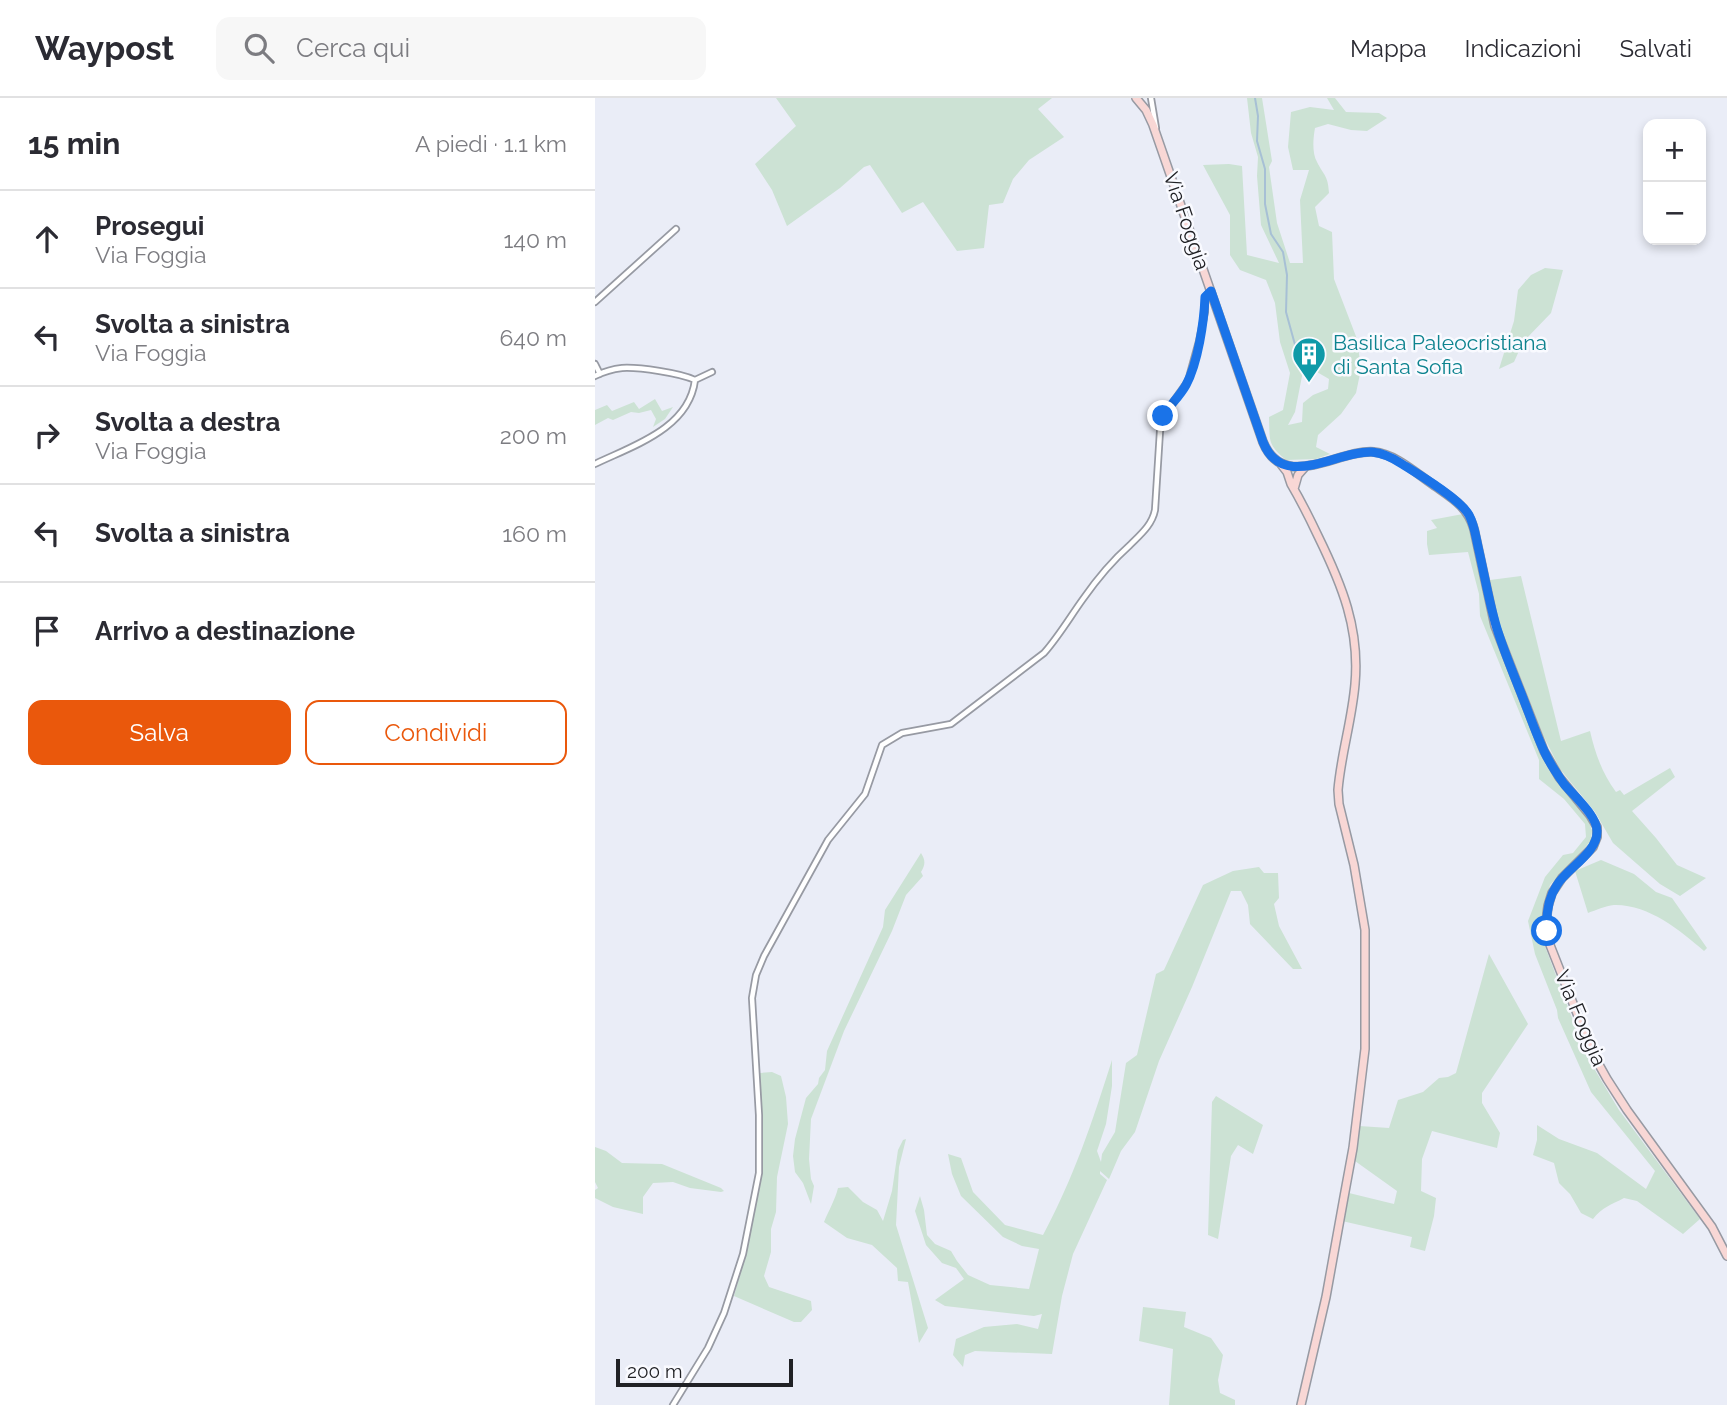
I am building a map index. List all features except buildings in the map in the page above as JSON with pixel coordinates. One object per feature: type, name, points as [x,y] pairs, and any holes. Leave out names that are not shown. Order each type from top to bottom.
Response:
[{"type":"main road","name":"Via Foggia","points":[[1136,98],[1146,110],[1157,135],[1265,447],[1271,456],[1279,463],[1294,467],[1361,453],[1380,453],[1397,461],[1443,492],[1461,505],[1468,514],[1474,528],[1499,638],[1544,751],[1559,777],[1597,827],[1593,847],[1562,878],[1552,893],[1546,922],[1550,945],[1594,1054],[1607,1079],[1713,1227],[1727,1256]]},
{"type":"main road","points":[[1279,463],[1288,476],[1341,585],[1355,640],[1355,687],[1338,790],[1365,930],[1365,1049],[1353,1148],[1326,1297],[1301,1405]]},
{"type":"main road","points":[[1294,490],[1297,477],[1306,466]]},
{"type":"main road","points":[[1288,476],[1294,467],[1297,477]]},
{"type":"street","points":[[1151,98],[1157,135]]},
{"type":"street","points":[[595,302],[676,229]]},
{"type":"street","points":[[673,1405],[708,1348],[724,1313],[743,1254],[758,1173],[759,1115],[752,998],[756,975],[764,956],[828,840],[865,794],[882,745],[902,733],[950,724],[1045,653],[1108,565],[1153,520],[1163,416],[1188,381],[1205,312],[1205,297],[1211,291]]},
{"type":"street","points":[[595,364],[598,375],[632,368],[686,376],[695,380],[712,372]]},
{"type":"street","points":[[595,464],[656,435],[668,426],[688,401],[695,380]]},
{"type":"green space","points":[[776,98],[1052,98],[1038,109],[1064,137],[1029,160],[1013,179],[1003,203],[989,205],[984,248],[957,251],[923,202],[902,213],[870,165],[787,226],[772,190],[755,164],[796,126]]},
{"type":"green space","points":[[1247,98],[1262,98],[1272,161],[1269,167],[1277,223],[1290,263],[1303,263],[1300,200],[1309,170],[1293,170],[1288,147],[1291,112],[1310,107],[1334,110],[1327,98],[1335,98],[1346,112],[1379,113],[1387,118],[1367,131],[1328,124],[1315,128],[1314,154],[1327,179],[1329,193],[1315,207],[1319,226],[1332,232],[1334,279],[1357,339],[1361,369],[1356,393],[1341,414],[1318,435],[1316,447],[1330,454],[1316,459],[1286,460],[1271,442],[1269,417],[1283,410],[1290,373],[1280,342],[1275,303],[1266,280],[1240,270],[1230,255],[1230,215],[1203,165],[1242,166],[1247,255],[1279,263],[1261,225],[1258,157],[1251,133]],"holes":[[[1310,368],[1329,379],[1328,389],[1303,403],[1302,422],[1288,425],[1295,412],[1303,371]]]},
{"type":"green space","points":[[1545,268],[1563,270],[1551,313],[1523,342],[1514,362],[1499,369],[1514,321],[1518,290],[1531,275]]},
{"type":"green space","points":[[655,399],[662,411],[673,407],[665,419],[653,427],[656,419],[651,410],[631,412],[613,420],[608,418],[595,425],[595,410],[607,405],[612,411],[634,402],[639,409]]},
{"type":"green space","points":[[1463,514],[1472,534],[1493,632],[1531,730],[1546,765],[1588,820],[1592,830],[1591,841],[1550,885],[1541,918],[1543,941],[1586,1055],[1619,1110],[1700,1219],[1683,1234],[1637,1201],[1624,1198],[1603,1209],[1593,1219],[1581,1213],[1570,1194],[1559,1183],[1554,1163],[1533,1155],[1537,1125],[1559,1139],[1597,1153],[1646,1189],[1655,1171],[1591,1092],[1558,1018],[1535,954],[1528,921],[1545,877],[1563,855],[1573,853],[1586,837],[1585,824],[1564,799],[1539,779],[1539,760],[1480,616],[1479,594],[1468,552],[1429,555],[1427,531],[1437,528],[1431,520]]},
{"type":"green space","points":[[1521,576],[1561,741],[1590,731],[1607,778],[1616,792],[1620,790],[1624,795],[1670,768],[1675,777],[1632,811],[1677,865],[1706,878],[1680,896],[1660,884],[1613,843],[1595,812],[1560,769],[1543,735],[1500,626],[1490,580]]},
{"type":"green space","points":[[921,853],[924,861],[921,872],[923,876],[906,895],[892,931],[844,1031],[811,1119],[809,1159],[814,1186],[811,1204],[803,1183],[795,1172],[793,1156],[806,1098],[825,1070],[827,1051],[883,927],[885,910]]},
{"type":"green space","points":[[1601,860],[1634,874],[1656,892],[1672,898],[1707,948],[1704,951],[1674,927],[1639,909],[1614,905],[1588,913],[1575,871]]},
{"type":"green space","points":[[1259,867],[1264,873],[1278,873],[1279,898],[1274,904],[1279,926],[1302,969],[1293,969],[1250,924],[1248,905],[1241,891],[1231,891],[1159,1061],[1135,1132],[1121,1151],[1109,1179],[1100,1171],[1107,1180],[1073,1254],[1062,1296],[1052,1354],[975,1351],[965,1355],[963,1367],[953,1355],[956,1339],[984,1327],[1017,1324],[1038,1329],[1042,1314],[1034,1316],[945,1306],[935,1300],[964,1279],[956,1268],[942,1263],[926,1245],[915,1211],[920,1196],[927,1235],[935,1244],[951,1251],[968,1275],[990,1285],[1029,1289],[1039,1249],[1022,1246],[1003,1237],[961,1196],[948,1154],[961,1158],[973,1192],[1005,1225],[1043,1235],[1082,1149],[1112,1060],[1112,1086],[1106,1124],[1097,1151],[1101,1162],[1102,1154],[1115,1132],[1126,1063],[1137,1055],[1156,974],[1164,970],[1203,885],[1233,871]]},
{"type":"green space","points":[[1489,954],[1528,1024],[1482,1093],[1482,1103],[1500,1133],[1497,1148],[1432,1131],[1422,1159],[1421,1191],[1436,1198],[1425,1251],[1410,1247],[1412,1237],[1342,1221],[1349,1193],[1394,1204],[1397,1191],[1355,1161],[1359,1126],[1389,1128],[1398,1100],[1423,1092],[1439,1078],[1456,1073]]},
{"type":"green space","points":[[772,1072],[781,1076],[788,1124],[777,1177],[771,1252],[764,1276],[769,1287],[811,1301],[812,1310],[801,1322],[794,1322],[734,1296],[748,1247],[763,1153],[760,1073]]},
{"type":"green space","points":[[1216,1096],[1263,1125],[1253,1154],[1238,1145],[1231,1156],[1218,1239],[1208,1235],[1212,1102]]},
{"type":"green space","points":[[906,1139],[899,1167],[896,1225],[928,1328],[919,1343],[908,1282],[898,1281],[897,1268],[872,1245],[847,1238],[824,1222],[838,1188],[848,1187],[863,1202],[877,1210],[883,1221],[892,1191],[898,1150]]},
{"type":"green space","points":[[595,1147],[606,1151],[622,1163],[662,1164],[724,1191],[690,1188],[673,1182],[653,1183],[643,1197],[643,1214],[613,1207],[595,1198],[595,1190],[598,1188],[595,1182]]},
{"type":"green space","points":[[1143,1307],[1186,1312],[1184,1327],[1211,1338],[1223,1355],[1218,1380],[1220,1393],[1235,1400],[1235,1405],[1169,1405],[1173,1349],[1139,1341]]},
{"type":"waterway","points":[[1255,98],[1258,116],[1257,141],[1265,169],[1265,204],[1271,234],[1283,252],[1287,275],[1286,312],[1297,352]]},
{"type":"place","name":"Basilica Paleocristiana di Santa Sofia","points":[[1309,384]]},
{"type":"route","points":[[1163,416],[1188,381],[1205,312],[1205,297],[1211,291],[1263,442],[1273,458],[1279,463],[1300,467],[1361,453],[1380,453],[1405,466],[1455,500],[1466,511],[1474,528],[1499,638],[1544,751],[1559,777],[1597,827],[1593,847],[1554,889],[1547,910],[1547,931]]}]
